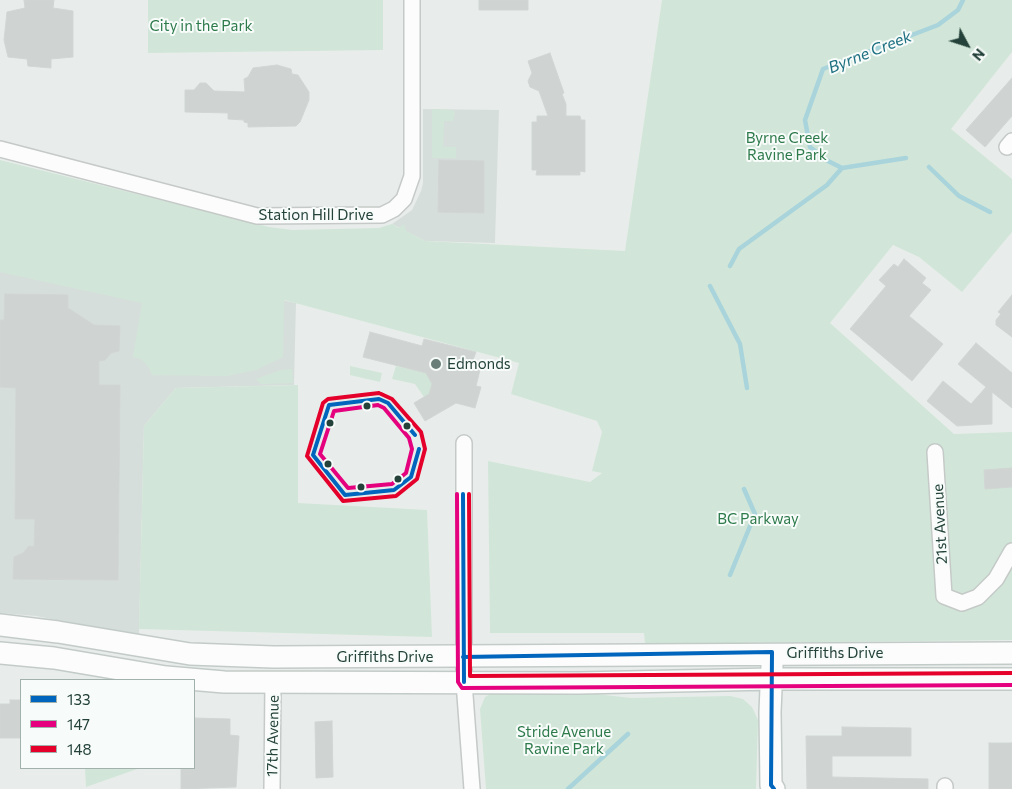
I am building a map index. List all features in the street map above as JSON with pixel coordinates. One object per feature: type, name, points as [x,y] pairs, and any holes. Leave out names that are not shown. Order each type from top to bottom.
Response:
[{"type":"main road","name":"Griffiths Drive","points":[[0,625],[58,632],[190,654],[273,657],[463,657],[772,652],[1012,652]]},
{"type":"main road","points":[[771,788],[770,712],[772,652]]},
{"type":"main road","name":"Griffiths Drive","points":[[0,653],[54,658],[166,677],[189,679]]},
{"type":"main road","name":"Griffiths Drive","points":[[195,680],[224,682],[464,682],[1012,679]]},
{"type":"street","name":"Station Hill Drive","points":[[0,149],[257,216],[382,215],[394,210],[404,199],[412,176],[412,0]]},
{"type":"street","points":[[464,443],[463,657],[472,789]]},
{"type":"street","name":"21st Avenue","points":[[935,452],[944,596],[962,603],[978,597],[996,579],[1012,551]]},
{"type":"street","name":"17th Avenue","points":[[272,789],[273,682]]},
{"type":"shaded area","points":[[423,109],[499,110],[495,243],[425,241],[392,224],[412,210],[421,191],[423,183]]},
{"type":"shaded area","points":[[0,242],[296,303],[294,385],[176,388],[144,426],[139,636],[36,616],[0,613]]},
{"type":"green space","name":"City in the Park","points":[[148,0],[383,0],[383,50],[148,53]]},
{"type":"green space","points":[[662,0],[1012,0],[1012,52],[951,129],[1012,179],[1012,232],[962,292],[919,257],[893,245],[830,323],[954,434],[1012,432],[1012,640],[645,644],[644,633],[490,633],[488,461],[590,482],[602,473],[592,471],[602,432],[597,421],[511,394],[519,363],[284,300],[283,357],[256,370],[227,376],[152,375],[148,366],[141,359],[133,357],[142,303],[0,272],[0,160],[269,227],[292,230],[379,228],[392,224],[399,228],[404,224],[406,231],[425,241],[625,251]]},
{"type":"green space","points":[[432,109],[452,110],[455,112],[453,121],[444,121],[443,147],[456,147],[456,158],[432,158]]},
{"type":"green space","points":[[350,366],[382,373],[380,382],[350,375]]},
{"type":"green space","points":[[396,366],[426,373],[432,384],[429,394],[424,397],[415,384],[392,379]]},
{"type":"green space","points":[[292,369],[293,383],[261,384],[256,379],[281,370]]},
{"type":"green space","points":[[298,385],[298,503],[427,510],[432,637],[139,629],[144,426],[176,388]]},
{"type":"green space","name":"Stride Avenue Ravine Park","points":[[570,691],[631,698],[730,696],[743,699],[752,707],[758,720],[756,789],[486,789],[480,709],[485,697],[492,693]]},
{"type":"green space","points":[[85,769],[137,769],[86,787]]},
{"type":"building","points":[[24,0],[54,0],[53,8],[73,11],[73,57],[51,59],[51,68],[28,66],[27,59],[8,57],[4,40],[7,12],[25,8]]},
{"type":"building","points":[[479,0],[528,0],[528,10],[479,10]]},
{"type":"building","points":[[550,53],[564,93],[562,94],[566,104],[566,116],[580,116],[581,120],[585,120],[585,172],[580,171],[580,175],[536,175],[537,170],[532,170],[532,122],[537,122],[537,116],[548,116],[539,91],[530,87],[528,81],[532,73],[528,61]]},
{"type":"building","points":[[277,65],[291,69],[292,74],[298,75],[309,92],[309,100],[300,122],[296,126],[248,127],[248,123],[244,122],[244,120],[228,119],[228,113],[185,112],[185,90],[194,90],[200,83],[206,83],[214,91],[245,92],[244,79],[248,77],[253,68]]},
{"type":"building","points":[[1012,78],[1012,116],[985,147],[966,130]]},
{"type":"building","points":[[439,160],[484,161],[484,213],[438,212]]},
{"type":"building","points":[[904,259],[926,278],[922,283],[931,290],[909,316],[943,344],[912,381],[850,329],[886,286],[879,280],[894,264],[898,267]]},
{"type":"building","points":[[5,294],[68,295],[68,308],[94,325],[120,326],[119,351],[111,353],[105,360],[99,361],[99,385],[120,385],[118,580],[13,579],[14,557],[23,553],[29,546],[34,547],[35,519],[15,519],[16,388],[0,387],[0,320],[4,320]]},
{"type":"building","points":[[1012,295],[1012,337],[996,325],[996,320],[1001,314],[998,312]]},
{"type":"building","points":[[370,332],[422,346],[424,339],[476,352],[473,360],[482,362],[476,386],[481,387],[475,408],[456,403],[425,421],[414,403],[429,394],[432,384],[426,373],[363,357]]},
{"type":"building","points":[[976,343],[1012,373],[1012,408],[992,392],[992,424],[957,426],[927,401],[943,381],[971,404],[986,387],[958,364]]},
{"type":"building","points":[[1012,468],[1012,487],[985,489],[984,470]]},
{"type":"building","points":[[10,700],[20,700],[20,738],[0,738],[0,704],[10,704]]},
{"type":"building","points":[[195,718],[230,719],[230,735],[239,736],[236,787],[181,789],[181,769],[195,769]]},
{"type":"building","points":[[332,721],[333,777],[316,778],[315,722]]},
{"type":"building","points":[[842,727],[911,728],[911,756],[832,756],[832,777],[928,779],[928,789],[807,789],[806,736],[842,736]]},
{"type":"building","points":[[989,743],[1012,743],[1012,789],[989,789]]},
{"type":"waterway","name":"Byrne Creek","points":[[730,266],[739,249],[827,185],[842,168],[828,161],[810,147],[805,120],[823,69],[938,25],[958,10],[963,0]]},
{"type":"waterway","points":[[842,168],[906,158]]},
{"type":"waterway","points":[[929,167],[959,196],[990,212]]},
{"type":"waterway","name":"Byrne Creek","points":[[710,286],[740,344],[747,388]]},
{"type":"waterway","name":"Byrne Creek","points":[[730,575],[755,514],[744,489]]},
{"type":"waterway","name":"Byrne Creek","points":[[568,789],[628,734]]},
{"type":"transit line","name":"148","points":[[379,393],[392,399],[421,432],[425,449],[417,479],[396,496],[343,501],[307,456],[323,403],[328,399],[379,393]]},
{"type":"transit line","name":"133","points":[[415,435],[388,403],[379,399],[329,405],[313,455],[345,495],[394,490],[411,477],[419,449]]},
{"type":"transit line","name":"147","points":[[378,405],[384,408],[409,438],[412,449],[406,473],[392,484],[348,488],[320,454],[334,411],[378,405]]},
{"type":"transit line","name":"147","points":[[457,494],[458,682],[462,688],[1012,685]]},
{"type":"transit line","name":"133","points":[[463,494],[464,682]]},
{"type":"transit line","name":"148","points":[[469,494],[470,676],[1012,673]]},
{"type":"transit line","name":"133","points":[[772,652],[771,785],[774,789]]},
{"type":"transit line","name":"133","points":[[463,657],[772,652]]},
{"type":"place","name":"Edmonds","points":[[436,364]]},
{"type":"park label","name":"Byrne Creek Ravine Park","points":[[787,146]]},
{"type":"park label","name":"BC Parkway","points":[[758,519]]}]
